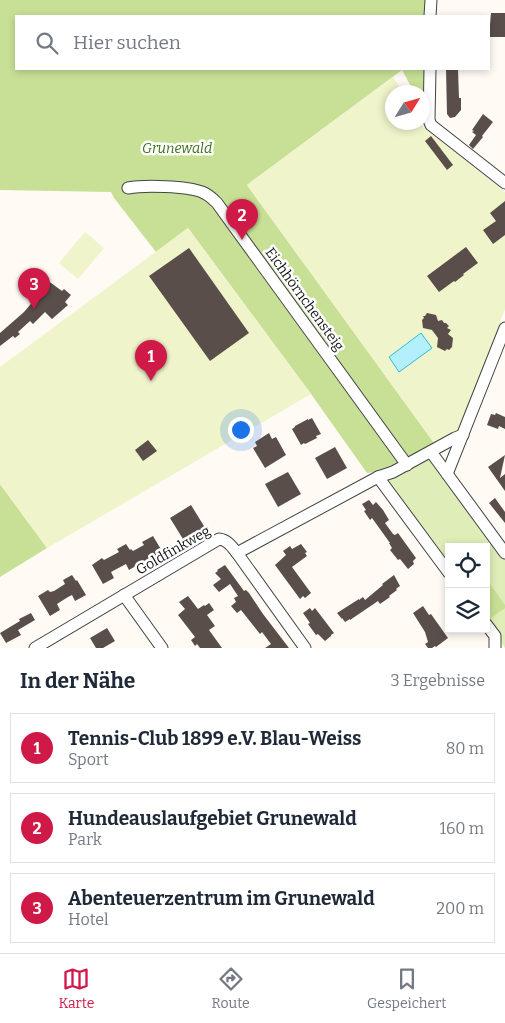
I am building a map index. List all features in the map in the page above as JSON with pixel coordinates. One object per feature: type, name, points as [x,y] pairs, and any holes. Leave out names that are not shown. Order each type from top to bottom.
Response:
[{"type":"street","points":[[430,0],[430,15]]},
{"type":"street","points":[[430,70],[429,120],[431,125],[505,183]]},
{"type":"street","name":"Eichhörnchensteig","points":[[128,188],[188,189],[210,195],[407,464]]},
{"type":"street","points":[[447,474],[505,328]]},
{"type":"street","points":[[305,648],[237,554],[378,477],[393,472],[463,435]]},
{"type":"street","points":[[431,452],[505,553]]},
{"type":"street","points":[[378,477],[445,568]]},
{"type":"street","name":"Goldfinkweg","points":[[35,648],[219,539],[228,542],[237,554]]},
{"type":"street","points":[[124,596],[162,648]]},
{"type":"street","points":[[490,629],[495,636],[495,648]]},
{"type":"green space","name":"Grunewald","points":[[0,0],[427,0],[427,15],[15,15],[15,70],[402,70],[247,185],[434,443],[391,470],[367,473],[188,228],[156,252],[111,192],[0,190]]},
{"type":"green space","name":"Grunewald","points":[[402,70],[426,70],[426,85],[410,85]]},
{"type":"green space","points":[[393,77],[398,85],[385,85],[385,130],[427,130],[505,192],[505,309],[459,430],[434,443],[247,185]]},
{"type":"green space","points":[[188,228],[311,394],[47,548],[0,484],[0,367]]},
{"type":"green space","points":[[85,232],[104,248],[78,279],[59,263]]},
{"type":"green space","points":[[430,456],[505,558],[505,648],[490,625],[490,543],[445,543],[445,561],[387,481]]},
{"type":"green space","points":[[0,484],[47,548],[0,577]]},
{"type":"green space","points":[[490,584],[505,605],[505,608],[490,619]]},
{"type":"water","points":[[421,333],[432,348],[399,372],[389,357]]},
{"type":"building","points":[[491,13],[505,13],[505,37],[490,37]]},
{"type":"building","points":[[446,70],[458,70],[461,110],[455,117],[450,118],[447,114]]},
{"type":"building","points":[[483,114],[493,122],[473,149],[469,145],[476,135],[472,130]]},
{"type":"building","points":[[431,136],[453,165],[447,170],[425,141]]},
{"type":"building","points":[[505,201],[505,235],[493,244],[483,230],[496,221],[490,213]]},
{"type":"building","points":[[466,247],[478,263],[455,282],[439,292],[427,276]]},
{"type":"building","points":[[189,248],[249,333],[210,361],[149,276]]},
{"type":"building","points":[[36,272],[62,291],[64,289],[71,295],[65,302],[68,305],[52,319],[45,312],[33,324],[30,321],[18,332],[20,334],[15,338],[13,336],[0,346],[0,333],[24,312],[41,292],[28,282]]},
{"type":"building","points":[[427,313],[436,315],[438,321],[442,320],[449,326],[447,328],[451,330],[448,334],[453,338],[452,347],[449,350],[445,351],[437,347],[438,338],[432,330],[423,328],[423,316]]},
{"type":"building","points":[[496,413],[505,417],[505,429],[499,426],[498,429],[487,425],[491,414],[495,415]]},
{"type":"building","points":[[312,418],[321,434],[316,436],[317,438],[301,445],[292,429]]},
{"type":"building","points":[[269,433],[272,439],[276,437],[286,455],[265,468],[253,448],[257,446],[255,442]]},
{"type":"building","points":[[148,440],[157,451],[143,461],[135,450]]},
{"type":"building","points":[[335,447],[347,468],[327,479],[315,458]]},
{"type":"building","points":[[505,455],[500,478],[505,474],[505,491],[488,467]]},
{"type":"building","points":[[288,472],[301,494],[278,507],[265,484]]},
{"type":"building","points":[[495,498],[505,512],[505,523],[489,503]]},
{"type":"building","points":[[369,500],[373,505],[376,502],[383,510],[389,520],[385,523],[393,534],[398,533],[416,558],[413,561],[414,564],[408,569],[390,550],[392,548],[390,543],[372,518],[370,520],[364,511],[366,510],[362,504]]},
{"type":"building","points":[[191,505],[207,531],[186,544],[170,518]]},
{"type":"building","points":[[153,536],[165,556],[154,562],[151,557],[129,570],[126,564],[111,572],[114,578],[103,584],[92,565],[102,558],[104,560],[119,552],[117,549],[126,544],[133,551],[144,545],[142,542]]},
{"type":"building","points":[[301,544],[307,552],[305,553],[307,556],[292,567],[311,593],[305,598],[303,596],[300,599],[275,565],[286,555],[283,551],[290,546],[292,549]]},
{"type":"building","points":[[225,565],[244,591],[246,590],[249,593],[289,648],[265,648],[271,644],[262,632],[260,634],[241,610],[237,613],[231,606],[236,602],[234,598],[238,596],[230,584],[219,592],[213,585],[221,579],[215,573]]},
{"type":"building","points":[[72,575],[86,595],[75,601],[72,595],[68,597],[57,604],[60,610],[50,616],[38,596],[48,590],[50,592],[54,591],[65,584],[63,580]]},
{"type":"building","points":[[394,575],[400,586],[380,604],[378,601],[345,622],[337,613],[363,597],[365,600]]},
{"type":"building","points":[[188,596],[198,609],[209,603],[214,610],[207,615],[215,626],[209,630],[222,648],[200,648],[197,644],[195,646],[191,640],[195,637],[178,615],[185,609],[179,602]]},
{"type":"building","points":[[423,606],[448,638],[436,647],[428,648],[425,644],[428,642],[425,632],[413,613]]},
{"type":"building","points":[[310,608],[312,611],[315,608],[334,633],[325,641],[318,634],[316,635],[303,613]]},
{"type":"building","points":[[31,613],[35,620],[18,630],[21,635],[6,643],[0,633]]},
{"type":"building","points":[[107,628],[115,641],[103,648],[96,648],[90,638]]},
{"type":"place","name":"Hundeauslaufgebiet Grunewald","points":[[242,240]]},
{"type":"place","name":"Abenteuerzentrum im Grunewald","points":[[34,309]]},
{"type":"place","name":"Tennis-Club 1899 e.V. Blau-Weiss","points":[[151,381]]}]
